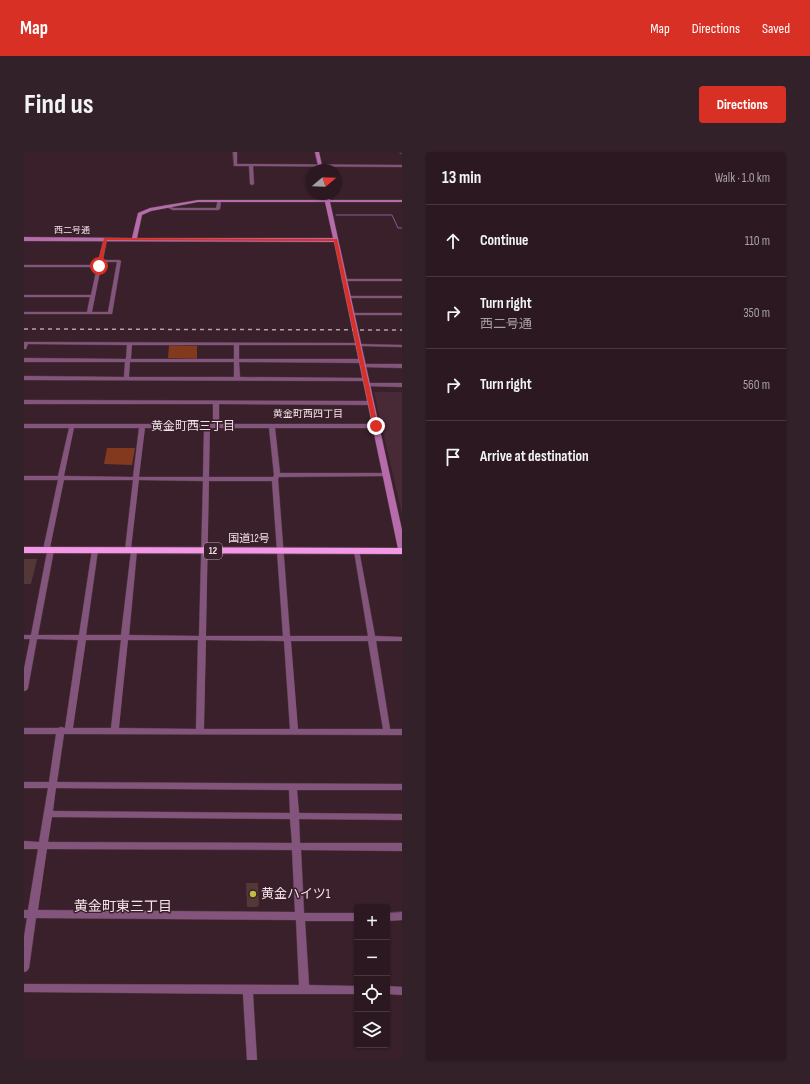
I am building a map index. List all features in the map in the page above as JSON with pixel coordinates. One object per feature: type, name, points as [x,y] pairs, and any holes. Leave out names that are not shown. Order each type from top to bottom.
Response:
[{"type":"highway","name":"国道12号","points":[[24,550],[402,550]]},
{"type":"street","points":[[235,152],[235,165],[306,168]]},
{"type":"street","points":[[317,152],[320,164]]},
{"type":"street","points":[[251,166],[252,184]]},
{"type":"street","points":[[342,167],[402,166]]},
{"type":"street","points":[[134,239],[140,214],[166,206],[192,201],[402,201]]},
{"type":"street","points":[[166,206],[173,209],[218,209],[219,201]]},
{"type":"street","points":[[328,201],[402,550]]},
{"type":"street","name":"西二号通","points":[[24,239],[336,240]]},
{"type":"street","points":[[89,313],[105,239]]},
{"type":"street","points":[[24,313],[110,313],[119,261],[100,260]]},
{"type":"street","points":[[24,266],[99,266]]},
{"type":"street","points":[[344,280],[402,280]]},
{"type":"street","points":[[24,296],[93,296]]},
{"type":"street","points":[[348,297],[402,297]]},
{"type":"street","points":[[352,314],[402,314]]},
{"type":"street","points":[[24,348],[26,343],[402,346]]},
{"type":"street","points":[[126,379],[130,344]]},
{"type":"street","points":[[236,344],[237,379]]},
{"type":"street","points":[[24,360],[237,361],[402,366]]},
{"type":"street","points":[[24,378],[237,379],[367,382],[402,385]]},
{"type":"street","points":[[24,402],[371,403]]},
{"type":"street","points":[[216,402],[216,426]]},
{"type":"street","points":[[24,426],[376,426]]},
{"type":"street","points":[[24,688],[61,479],[72,426]]},
{"type":"street","points":[[115,731],[142,426]]},
{"type":"street","points":[[200,731],[207,426]]},
{"type":"street","points":[[272,426],[294,732]]},
{"type":"street","points":[[24,478],[206,479],[386,475]]},
{"type":"street","points":[[24,968],[28,914],[43,845],[52,785],[65,730],[82,637],[95,550]]},
{"type":"street","points":[[357,551],[387,732]]},
{"type":"street","points":[[24,637],[402,639]]},
{"type":"street","points":[[24,730],[402,732]]},
{"type":"street","points":[[24,784],[402,787]]},
{"type":"street","points":[[293,787],[304,990]]},
{"type":"street","points":[[48,814],[402,817]]},
{"type":"street","points":[[24,845],[402,847]]},
{"type":"street","points":[[28,914],[354,917]]},
{"type":"street","points":[[390,917],[402,916]]},
{"type":"street","points":[[24,988],[354,990]]},
{"type":"street","points":[[248,990],[252,1060]]},
{"type":"street","points":[[390,990],[402,991]]},
{"type":"shaded area","points":[[169,345],[197,346],[197,359],[168,358]]},
{"type":"shaded area","points":[[374,392],[402,392],[402,514]]},
{"type":"shaded area","points":[[107,448],[135,448],[132,465],[104,464]]},
{"type":"building","points":[[24,559],[37,559],[31,584],[24,584]]},
{"type":"building","name":"黄金ハイツ1","points":[[246,883],[258,883],[259,905],[257,907],[247,907]]},
{"type":"waterway","points":[[336,215],[392,215],[398,228],[402,228]]},
{"type":"railway","points":[[24,329],[402,330]]},
{"type":"place","name":"黄金ハイツ1","points":[[253,894]]},
{"type":"district","name":"黄金町西四丁目","points":[[308,414]]},
{"type":"district","name":"黄金町西三丁目","points":[[193,426]]},
{"type":"district","name":"黄金町東三丁目","points":[[123,906]]},
{"type":"route","points":[[99,266],[105,239],[336,240],[376,426]]}]
